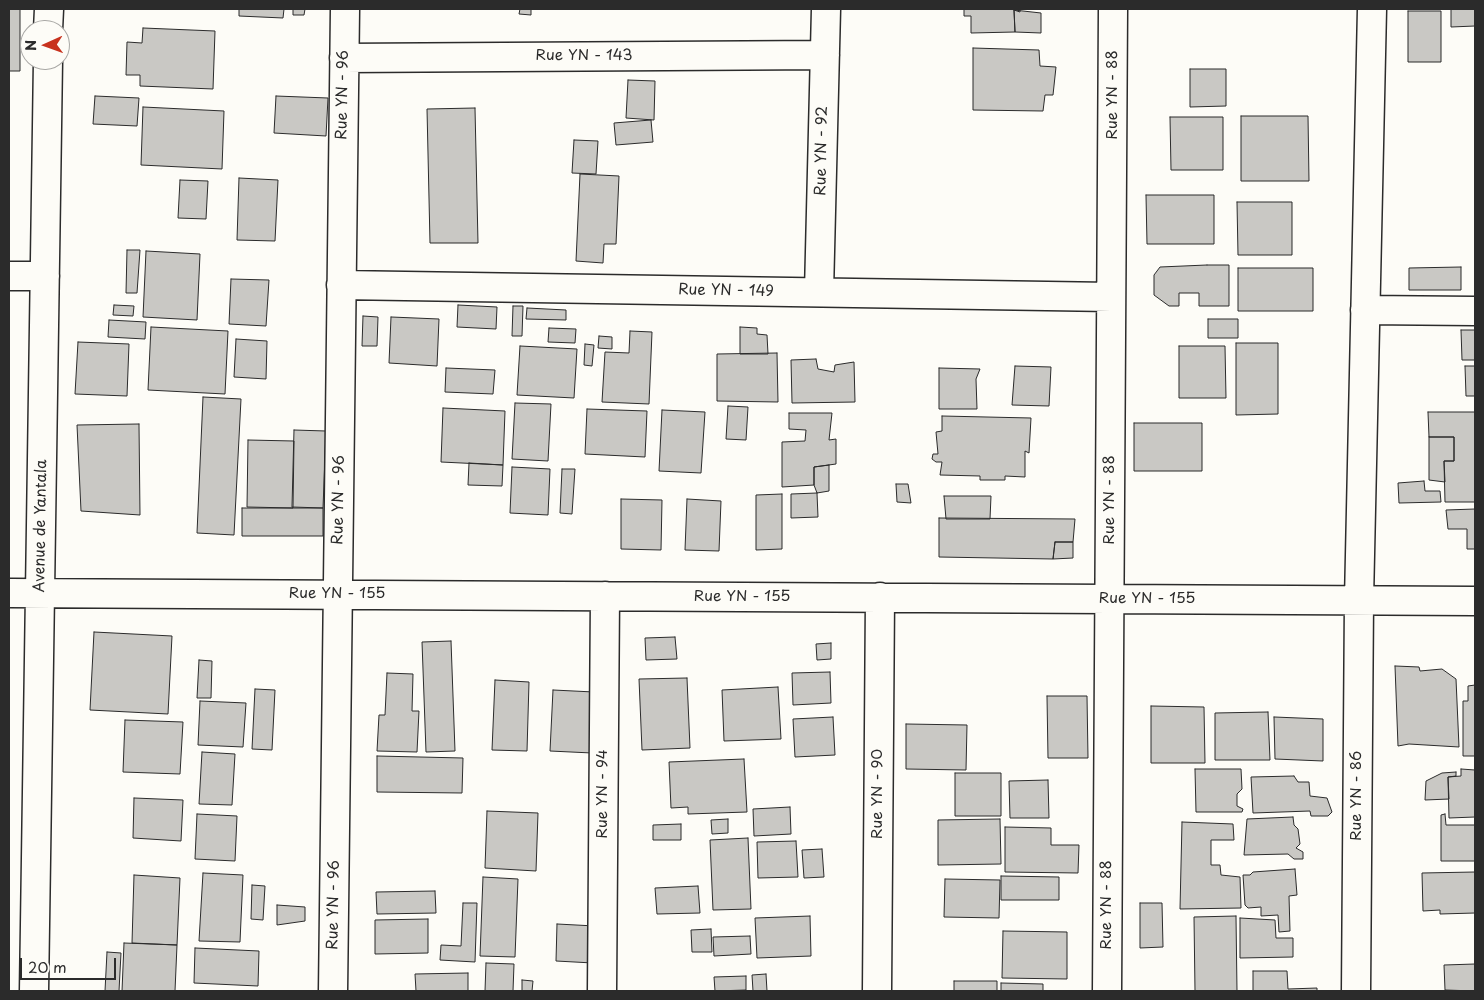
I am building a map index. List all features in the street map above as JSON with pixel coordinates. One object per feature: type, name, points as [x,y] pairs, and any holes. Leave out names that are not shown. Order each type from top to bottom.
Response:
[{"type":"street","name":"Rue YN - 96","points":[[333,991],[344,9]]},
{"type":"street","name":"Rue YN - 92","points":[[819,292],[826,9]]},
{"type":"street","name":"Rue YN - 88","points":[[1107,991],[1113,9]]},
{"type":"street","name":"Rue YN - 86","points":[[1356,991],[1359,600],[1372,9]]},
{"type":"street","name":"Rue YN - 143","points":[[344,58],[825,55]]},
{"type":"street","name":"Avenue de Yantala","points":[[34,991],[48,70]]},
{"type":"street","points":[[9,276],[45,276]]},
{"type":"street","name":"Rue YN - 149","points":[[341,285],[1111,297]]},
{"type":"street","points":[[1365,310],[1475,311]]},
{"type":"street","name":"Rue YN - 155","points":[[9,593],[1475,601]]},
{"type":"street","name":"Rue YN - 94","points":[[602,991],[605,596]]},
{"type":"street","name":"Rue YN - 90","points":[[877,991],[880,597]]},
{"type":"building","points":[[9,9],[20,9],[20,71],[9,71]]},
{"type":"building","points":[[239,9],[284,9],[283,18],[239,16]]},
{"type":"building","points":[[293,9],[305,9],[304,15],[293,15]]},
{"type":"building","points":[[520,9],[531,9],[531,15],[519,14]]},
{"type":"building","points":[[964,9],[1020,9],[1020,12],[1014,10],[1015,32],[971,33],[971,16],[964,16]]},
{"type":"building","points":[[1451,9],[1475,9],[1475,26],[1451,27]]},
{"type":"building","points":[[1014,10],[1041,13],[1041,33],[1015,32]]},
{"type":"building","points":[[1408,11],[1441,11],[1441,62],[1408,62]]},
{"type":"building","points":[[143,28],[215,31],[213,89],[140,86],[140,75],[126,75],[127,42],[142,43]]},
{"type":"building","points":[[973,48],[1039,50],[1040,66],[1056,67],[1053,95],[1045,95],[1043,111],[973,110]]},
{"type":"building","points":[[1190,69],[1226,69],[1226,106],[1190,107]]},
{"type":"building","points":[[628,80],[655,81],[654,120],[626,118]]},
{"type":"building","points":[[95,96],[139,98],[137,126],[93,124]]},
{"type":"building","points":[[276,96],[328,98],[326,136],[274,133]]},
{"type":"building","points":[[143,107],[224,111],[222,169],[141,165]]},
{"type":"building","points":[[475,108],[478,243],[430,243],[427,109]]},
{"type":"building","points":[[1241,116],[1308,116],[1309,181],[1241,181]]},
{"type":"building","points":[[1170,117],[1223,117],[1223,170],[1171,170]]},
{"type":"building","points":[[651,120],[653,142],[616,145],[614,123]]},
{"type":"building","points":[[574,140],[598,141],[596,174],[572,173]]},
{"type":"building","points":[[580,174],[619,176],[616,244],[604,244],[603,263],[576,261]]},
{"type":"building","points":[[239,178],[278,180],[275,241],[237,240]]},
{"type":"building","points":[[180,180],[208,181],[206,219],[178,218]]},
{"type":"building","points":[[1146,195],[1214,195],[1214,244],[1147,244]]},
{"type":"building","points":[[1237,202],[1292,202],[1292,255],[1238,255]]},
{"type":"building","points":[[127,250],[140,250],[137,293],[126,293]]},
{"type":"building","points":[[146,251],[200,254],[197,320],[143,317]]},
{"type":"building","points":[[1229,265],[1229,306],[1199,306],[1199,293],[1179,293],[1179,306],[1169,306],[1154,295],[1154,275],[1160,267]]},
{"type":"building","points":[[1461,267],[1461,290],[1409,290],[1409,268]]},
{"type":"building","points":[[1238,268],[1313,268],[1313,311],[1238,311]]},
{"type":"building","points":[[231,279],[269,280],[266,326],[229,324]]},
{"type":"building","points":[[114,305],[134,306],[133,316],[113,315]]},
{"type":"building","points":[[458,305],[497,307],[496,329],[457,327]]},
{"type":"building","points":[[513,306],[523,306],[522,336],[512,336]]},
{"type":"building","points":[[527,308],[566,310],[566,320],[526,319]]},
{"type":"building","points":[[363,316],[378,317],[377,346],[362,346]]},
{"type":"building","points":[[391,317],[439,319],[437,366],[389,363]]},
{"type":"building","points":[[1208,319],[1238,319],[1238,338],[1208,338]]},
{"type":"building","points":[[109,320],[146,322],[145,339],[108,337]]},
{"type":"building","points":[[151,327],[228,331],[225,394],[148,390]]},
{"type":"building","points":[[740,327],[757,328],[757,334],[767,335],[768,354],[740,354]]},
{"type":"building","points":[[549,328],[576,329],[575,343],[548,342]]},
{"type":"building","points":[[1461,330],[1475,330],[1475,360],[1462,360]]},
{"type":"building","points":[[630,331],[652,332],[649,404],[602,402],[605,352],[629,353]]},
{"type":"building","points":[[599,336],[612,337],[612,349],[598,348]]},
{"type":"building","points":[[236,339],[267,341],[266,379],[234,377]]},
{"type":"building","points":[[78,342],[129,344],[127,396],[75,394]]},
{"type":"building","points":[[1236,343],[1278,343],[1278,414],[1236,415]]},
{"type":"building","points":[[585,344],[594,345],[592,366],[584,365]]},
{"type":"building","points":[[520,346],[577,349],[574,398],[517,395]]},
{"type":"building","points":[[1179,346],[1225,346],[1226,398],[1179,398]]},
{"type":"building","points":[[777,353],[778,402],[717,401],[717,354]]},
{"type":"building","points":[[816,359],[818,369],[834,372],[835,365],[854,362],[855,402],[792,403],[791,360]]},
{"type":"building","points":[[1015,366],[1051,367],[1049,406],[1012,405]]},
{"type":"building","points":[[1465,366],[1475,366],[1475,396],[1466,396]]},
{"type":"building","points":[[446,368],[495,370],[493,394],[445,392]]},
{"type":"building","points":[[939,368],[980,369],[976,379],[977,409],[939,409]]},
{"type":"building","points":[[203,397],[241,399],[234,535],[197,533]]},
{"type":"building","points":[[515,403],[551,404],[548,461],[512,459]]},
{"type":"building","points":[[728,406],[748,407],[746,440],[726,439]]},
{"type":"building","points":[[443,408],[505,411],[503,465],[441,462]]},
{"type":"building","points":[[587,409],[647,411],[645,457],[585,454]]},
{"type":"building","points":[[662,410],[705,412],[701,473],[659,471]]},
{"type":"building","points":[[1428,412],[1475,412],[1475,502],[1445,502],[1444,461],[1454,461],[1454,437],[1429,437]]},
{"type":"building","points":[[789,413],[832,413],[829,440],[836,439],[836,464],[814,467],[814,485],[782,487],[782,442],[805,441],[806,430],[789,429]]},
{"type":"building","points":[[942,416],[1031,418],[1029,453],[1025,451],[1025,477],[1005,476],[1005,480],[980,480],[980,476],[940,475],[942,462],[936,462],[932,459],[933,454],[938,454],[936,432],[942,431]]},
{"type":"building","points":[[1134,423],[1202,423],[1202,471],[1134,471]]},
{"type":"building","points":[[139,424],[140,515],[81,511],[77,425]]},
{"type":"building","points":[[294,430],[326,431],[323,508],[292,507]]},
{"type":"building","points":[[1429,437],[1454,437],[1454,461],[1444,461],[1445,482],[1429,480]]},
{"type":"building","points":[[248,440],[294,441],[293,508],[247,507]]},
{"type":"building","points":[[469,463],[503,465],[502,486],[468,485]]},
{"type":"building","points":[[829,465],[829,491],[817,493],[814,485],[814,467]]},
{"type":"building","points":[[512,467],[550,469],[548,515],[510,513]]},
{"type":"building","points":[[562,469],[575,469],[572,514],[560,513]]},
{"type":"building","points":[[1424,481],[1425,491],[1440,491],[1441,502],[1399,503],[1398,483]]},
{"type":"building","points":[[896,484],[908,484],[911,503],[897,502]]},
{"type":"building","points":[[817,493],[818,517],[791,518],[791,494]]},
{"type":"building","points":[[782,494],[782,549],[756,550],[756,495]]},
{"type":"building","points":[[944,496],[991,496],[990,519],[946,519]]},
{"type":"building","points":[[621,499],[662,500],[661,550],[621,549]]},
{"type":"building","points":[[687,499],[721,501],[719,551],[685,550]]},
{"type":"building","points":[[242,508],[323,508],[323,536],[242,536]]},
{"type":"building","points":[[1475,509],[1475,549],[1467,549],[1467,529],[1448,529],[1446,510]]},
{"type":"building","points":[[939,518],[1075,519],[1073,542],[1055,542],[1053,559],[939,557]]},
{"type":"building","points":[[1055,542],[1073,542],[1073,558],[1053,559]]},
{"type":"building","points":[[94,632],[172,636],[168,714],[90,710]]},
{"type":"building","points":[[675,637],[677,659],[646,660],[645,638]]},
{"type":"building","points":[[451,641],[455,751],[426,752],[422,642]]},
{"type":"building","points":[[831,643],[831,659],[817,660],[816,644]]},
{"type":"building","points":[[199,660],[212,661],[211,698],[197,698]]},
{"type":"building","points":[[1395,666],[1419,667],[1420,671],[1442,669],[1456,679],[1459,747],[1409,744],[1398,746]]},
{"type":"building","points":[[830,672],[831,703],[793,705],[792,673]]},
{"type":"building","points":[[387,673],[413,674],[412,711],[419,711],[417,752],[377,751],[379,715],[385,715]]},
{"type":"building","points":[[687,678],[690,748],[642,750],[639,679]]},
{"type":"building","points":[[495,680],[529,682],[527,751],[492,750]]},
{"type":"building","points":[[1475,685],[1475,756],[1463,756],[1463,701],[1468,701],[1468,686]]},
{"type":"building","points":[[778,687],[781,739],[724,741],[722,690]]},
{"type":"building","points":[[255,689],[275,690],[272,750],[252,749]]},
{"type":"building","points":[[553,690],[594,692],[592,753],[550,751]]},
{"type":"building","points":[[1047,696],[1087,696],[1088,758],[1048,758]]},
{"type":"building","points":[[200,701],[246,703],[243,747],[198,745]]},
{"type":"building","points":[[1151,706],[1204,707],[1205,763],[1151,763]]},
{"type":"building","points":[[1268,712],[1270,760],[1215,760],[1215,713]]},
{"type":"building","points":[[833,717],[835,755],[795,757],[793,719]]},
{"type":"building","points":[[1274,717],[1323,719],[1323,761],[1275,759]]},
{"type":"building","points":[[125,720],[183,722],[180,774],[123,772]]},
{"type":"building","points":[[906,724],[967,725],[966,770],[906,769]]},
{"type":"building","points":[[202,752],[235,754],[232,805],[199,804]]},
{"type":"building","points":[[377,756],[463,758],[462,793],[377,792]]},
{"type":"building","points":[[744,759],[747,812],[688,814],[688,807],[671,808],[669,762]]},
{"type":"building","points":[[1195,769],[1241,769],[1242,789],[1237,794],[1237,806],[1243,809],[1242,812],[1196,812]]},
{"type":"building","points":[[1461,769],[1475,770],[1475,817],[1449,818],[1448,777],[1461,776]]},
{"type":"building","points":[[1456,772],[1456,776],[1448,777],[1449,799],[1425,800],[1426,781],[1442,773]]},
{"type":"building","points":[[955,773],[1001,773],[1001,816],[955,816]]},
{"type":"building","points":[[1294,776],[1298,782],[1309,782],[1310,796],[1327,798],[1332,812],[1328,816],[1311,816],[1310,811],[1253,813],[1251,777]]},
{"type":"building","points":[[1048,780],[1049,818],[1010,818],[1009,781]]},
{"type":"building","points":[[134,798],[183,800],[181,841],[133,838]]},
{"type":"building","points":[[790,807],[791,834],[754,836],[753,809]]},
{"type":"building","points":[[487,811],[538,813],[536,871],[485,868]]},
{"type":"building","points":[[197,814],[237,816],[235,861],[195,859]]},
{"type":"building","points":[[1445,814],[1446,825],[1475,825],[1475,861],[1441,861],[1441,815]]},
{"type":"building","points":[[1293,817],[1294,825],[1298,829],[1300,844],[1296,848],[1303,852],[1303,859],[1294,859],[1288,854],[1244,855],[1247,819]]},
{"type":"building","points":[[728,819],[728,833],[712,834],[711,820]]},
{"type":"building","points":[[1000,819],[1001,864],[938,865],[938,820]]},
{"type":"building","points":[[1182,822],[1233,824],[1234,840],[1211,840],[1211,865],[1220,865],[1221,875],[1240,877],[1241,908],[1180,909]]},
{"type":"building","points":[[681,824],[681,840],[653,840],[653,825]]},
{"type":"building","points":[[1005,827],[1051,828],[1051,845],[1079,845],[1078,873],[1005,872]]},
{"type":"building","points":[[748,838],[751,909],[713,910],[710,840]]},
{"type":"building","points":[[796,841],[798,877],[758,878],[757,842]]},
{"type":"building","points":[[822,849],[824,877],[804,878],[802,850]]},
{"type":"building","points":[[1295,869],[1297,895],[1289,896],[1290,931],[1279,932],[1278,915],[1261,916],[1261,907],[1248,908],[1245,905],[1243,875],[1250,875],[1253,872]]},
{"type":"building","points":[[1475,872],[1475,913],[1440,914],[1440,910],[1423,911],[1422,873]]},
{"type":"building","points":[[203,873],[243,875],[240,942],[199,941]]},
{"type":"building","points":[[134,875],[180,878],[177,945],[132,943]]},
{"type":"building","points":[[1001,876],[1059,877],[1059,900],[1001,900]]},
{"type":"building","points":[[483,877],[518,879],[515,957],[480,956]]},
{"type":"building","points":[[945,879],[1000,880],[999,918],[944,917]]},
{"type":"building","points":[[252,885],[265,886],[263,920],[251,919]]},
{"type":"building","points":[[698,886],[700,913],[657,914],[655,888]]},
{"type":"building","points":[[435,891],[436,913],[377,914],[376,892]]},
{"type":"building","points":[[463,903],[477,903],[475,962],[440,960],[441,945],[461,946]]},
{"type":"building","points":[[1140,903],[1162,903],[1163,947],[1140,948]]},
{"type":"building","points":[[277,905],[305,907],[305,921],[277,925]]},
{"type":"building","points":[[810,916],[811,956],[757,958],[755,918]]},
{"type":"building","points":[[1236,916],[1237,991],[1195,991],[1194,917]]},
{"type":"building","points":[[1240,918],[1275,920],[1276,938],[1293,938],[1293,957],[1240,958]]},
{"type":"building","points":[[428,919],[428,953],[375,954],[375,920]]},
{"type":"building","points":[[557,924],[595,926],[593,963],[556,961]]},
{"type":"building","points":[[711,929],[712,952],[692,952],[691,930]]},
{"type":"building","points":[[1003,931],[1067,932],[1067,979],[1002,978]]},
{"type":"building","points":[[750,936],[751,954],[714,956],[713,937]]},
{"type":"building","points":[[124,943],[177,945],[175,991],[122,991]]},
{"type":"building","points":[[195,948],[259,951],[258,986],[194,983]]},
{"type":"building","points":[[107,952],[121,953],[119,991],[105,991]]},
{"type":"building","points":[[486,963],[514,964],[513,991],[485,991]]},
{"type":"building","points":[[1475,964],[1475,991],[1445,990],[1444,965]]},
{"type":"building","points":[[1253,971],[1287,971],[1288,989],[1317,988],[1317,991],[1253,991]]},
{"type":"building","points":[[468,973],[468,991],[416,991],[415,974]]},
{"type":"building","points":[[766,974],[767,991],[753,991],[752,975]]},
{"type":"building","points":[[746,976],[746,990],[715,991],[714,977]]},
{"type":"building","points":[[522,980],[533,981],[532,991],[522,991]]},
{"type":"building","points":[[954,981],[997,981],[997,991],[954,991]]},
{"type":"building","points":[[1001,983],[1043,984],[1043,991],[1001,991]]}]
